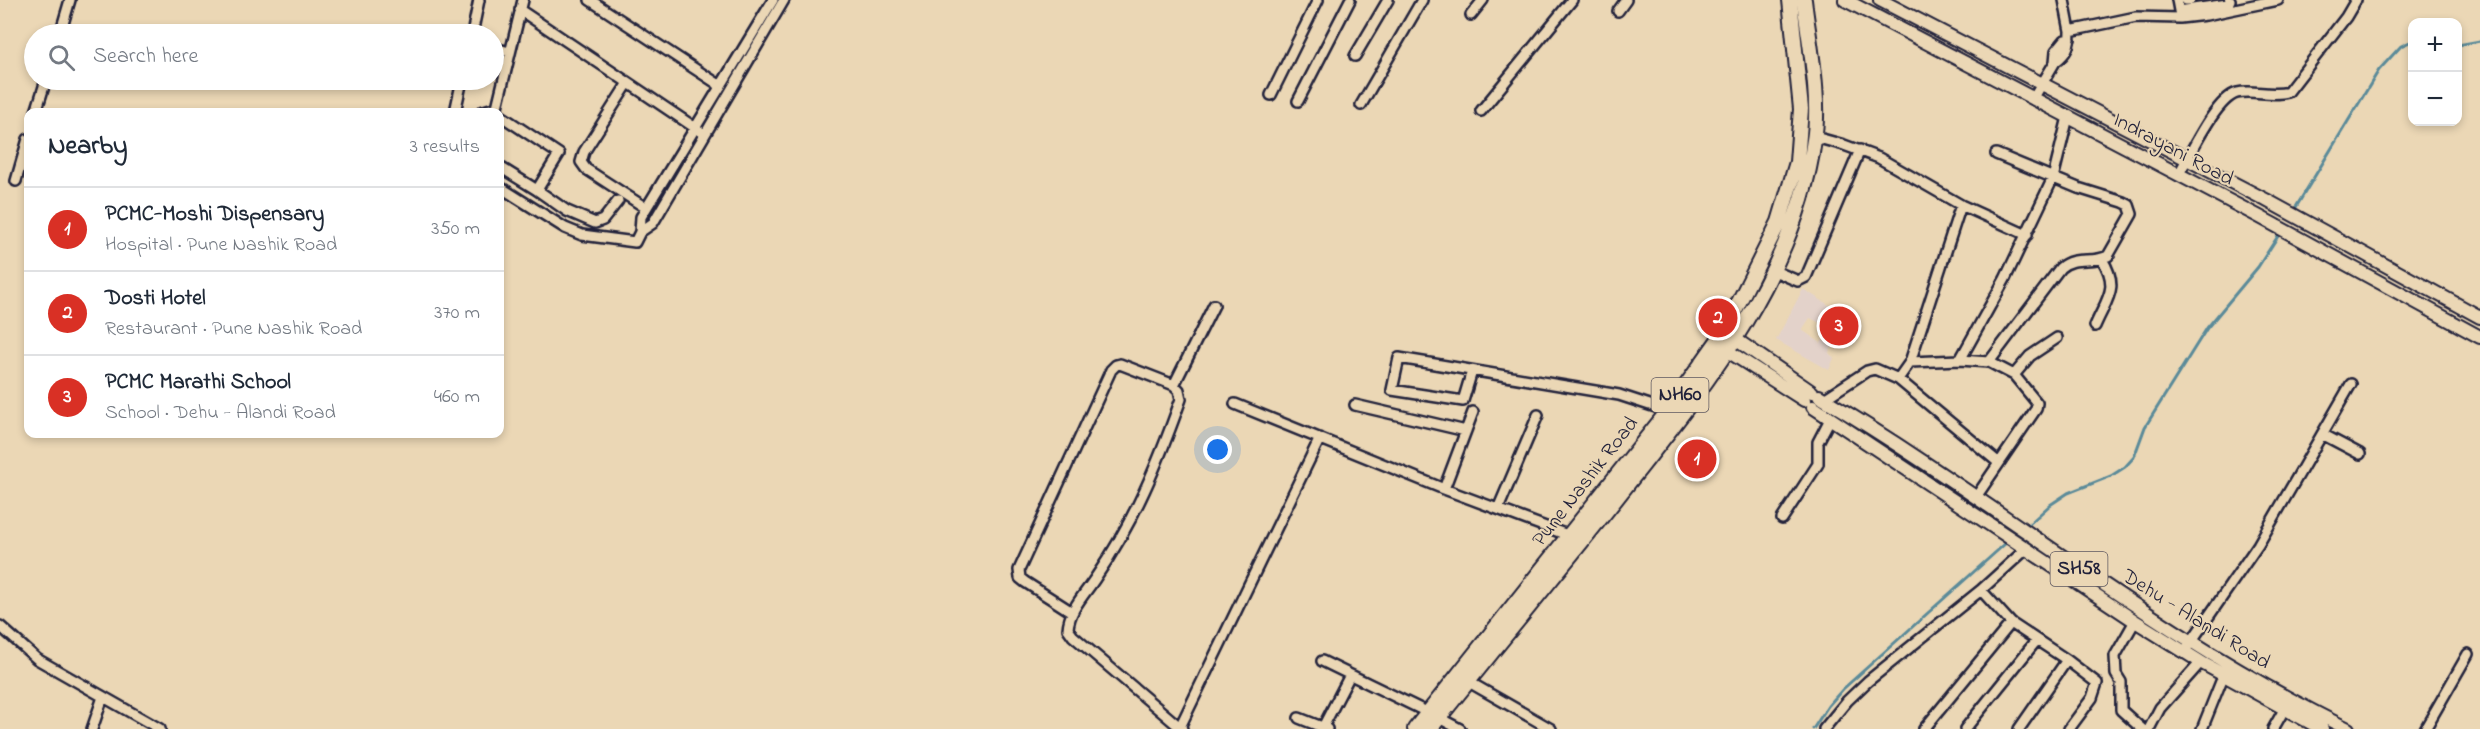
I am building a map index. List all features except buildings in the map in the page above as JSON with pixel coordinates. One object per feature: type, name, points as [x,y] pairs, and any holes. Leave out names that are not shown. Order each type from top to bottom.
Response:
[{"type":"highway","name":"Pune Nashik Road","points":[[1432,720],[1570,536],[1726,341],[1779,222],[1797,162],[1801,109],[1790,0]]},
{"type":"highway","name":"Pune Nashik Road","points":[[1415,729],[1432,720],[1469,682],[1658,446],[1772,270],[1803,194],[1815,137],[1815,99],[1804,0]]},
{"type":"main road","name":"Indrayani Road","points":[[1845,0],[2277,226],[2480,338]]},
{"type":"main road","name":"Indrayani Road","points":[[1880,0],[2292,214],[2480,317]]},
{"type":"main road","name":"Dehu - Alandi Road","points":[[1726,341],[1814,399],[1976,497],[2188,647],[2322,729]]},
{"type":"main road","name":"Dehu - Alandi Road","points":[[1814,399],[1830,419],[2135,621],[2188,647],[2201,662],[2226,670],[2348,729]]},
{"type":"street","points":[[63,24],[70,0]]},
{"type":"street","points":[[474,24],[479,0]]},
{"type":"street","points":[[504,82],[523,0]]},
{"type":"street","points":[[590,0],[721,86]]},
{"type":"street","points":[[504,190],[558,225],[582,236],[635,242],[640,232],[641,217],[646,208],[773,0]]},
{"type":"street","points":[[640,232],[653,223],[784,0]]},
{"type":"street","points":[[1271,95],[1318,0]]},
{"type":"street","points":[[1298,101],[1350,0]]},
{"type":"street","points":[[1355,56],[1388,0]]},
{"type":"street","points":[[1361,105],[1422,0]]},
{"type":"street","points":[[1471,15],[1483,0]]},
{"type":"street","points":[[1481,111],[1572,0]]},
{"type":"street","points":[[1618,11],[1626,0]]},
{"type":"street","points":[[2064,0],[2070,35]]},
{"type":"street","points":[[2177,0],[2179,15]]},
{"type":"street","points":[[2179,15],[2228,4],[2230,0]]},
{"type":"street","points":[[2033,99],[2055,62],[2056,51],[2070,35],[2136,17],[2206,15],[2278,0]]},
{"type":"street","points":[[2178,175],[2224,100],[2239,93],[2280,95],[2288,92],[2355,2]]},
{"type":"street","points":[[520,10],[705,134]]},
{"type":"street","points":[[504,50],[510,52]]},
{"type":"street","points":[[628,83],[584,152],[581,162],[586,169],[646,208]]},
{"type":"street","points":[[37,108],[43,90]]},
{"type":"street","points":[[456,108],[460,90]]},
{"type":"street","points":[[499,108],[502,90]]},
{"type":"street","points":[[504,116],[559,154],[537,189]]},
{"type":"street","points":[[1960,360],[2027,235],[2053,178],[2068,117]]},
{"type":"street","points":[[1815,137],[1860,150],[1961,205],[2027,235]]},
{"type":"street","points":[[1772,270],[1798,281],[1806,277],[1860,150]]},
{"type":"street","points":[[16,181],[24,153]]},
{"type":"street","points":[[1989,362],[2065,263],[2072,260],[2102,259],[2112,251],[2132,214],[2132,210],[2123,202],[2053,178],[1996,154]]},
{"type":"street","points":[[504,169],[537,189],[567,211],[595,223],[603,220],[618,201]]},
{"type":"street","points":[[1898,379],[1910,362],[1961,205]]},
{"type":"street","points":[[2095,326],[2112,284],[2110,272],[2102,259]]},
{"type":"street","points":[[1174,385],[1214,305]]},
{"type":"street","points":[[2013,375],[2030,356],[2057,338]]},
{"type":"street","points":[[1472,371],[1463,402],[1392,390],[1399,358],[1619,395],[1668,411]]},
{"type":"street","points":[[1910,362],[1960,360],[1989,362],[2013,375],[2037,403],[2036,409],[1976,497]]},
{"type":"street","points":[[1072,612],[1024,582],[1020,578],[1019,570],[1116,365],[1126,366],[1174,385],[1179,390],[1181,399],[1151,477],[1112,554],[1072,612],[1068,629],[1073,636],[1181,728],[1320,438]]},
{"type":"street","points":[[1814,399],[1875,369],[1898,379],[1999,463]]},
{"type":"street","points":[[2188,647],[2258,545],[2351,384]]},
{"type":"street","points":[[1235,404],[1444,489],[1570,536]]},
{"type":"street","points":[[1355,405],[1466,431]]},
{"type":"street","points":[[1444,489],[1473,412]]},
{"type":"street","points":[[1498,509],[1538,415]]},
{"type":"street","points":[[1782,519],[1818,464],[1818,442],[1830,419]]},
{"type":"street","points":[[2322,434],[2360,454]]},
{"type":"street","points":[[1824,729],[1846,701],[1868,681],[1981,590],[2025,550]]},
{"type":"street","points":[[1981,590],[2011,623],[2097,683],[2092,698],[2069,729]]},
{"type":"street","points":[[2135,621],[2115,657],[2114,665],[2121,682],[2121,710],[2142,729]]},
{"type":"street","points":[[1924,729],[2011,623]]},
{"type":"street","points":[[0,626],[38,659],[159,729]]},
{"type":"street","points":[[1965,729],[2036,641]]},
{"type":"street","points":[[2426,729],[2468,654]]},
{"type":"street","points":[[2019,729],[2067,660]]},
{"type":"street","points":[[1322,661],[1432,720],[1460,729]]},
{"type":"street","points":[[2149,729],[2160,708],[2201,662]]},
{"type":"street","points":[[2202,729],[2226,670]]},
{"type":"street","points":[[1299,717],[1325,728],[1350,675]]},
{"type":"street","points":[[1469,682],[1551,729]]},
{"type":"street","points":[[92,729],[103,698]]},
{"type":"street","points":[[2273,729],[2285,708]]},
{"type":"shaded area","points":[[1803,289],[1855,321],[1845,335],[1810,318],[1802,330],[1821,343],[1823,340],[1833,346],[1829,353],[1834,358],[1829,370],[1776,340]]},
{"type":"waterway","points":[[2462,44],[2480,41]]},
{"type":"waterway","points":[[2293,212],[2379,70],[2401,46],[2408,43]]},
{"type":"waterway","points":[[2027,526],[2050,505],[2068,493],[2111,476],[2125,467],[2134,457],[2145,427],[2207,328],[2258,267],[2280,233]]},
{"type":"waterway","points":[[1813,729],[1843,689],[2006,543]]},
{"type":"place","name":"Dosti Hotel","points":[[1718,318]]},
{"type":"place","name":"PCMC Marathi School","points":[[1839,326]]},
{"type":"place","name":"PCMC-Moshi Dispensary","points":[[1697,459]]}]
